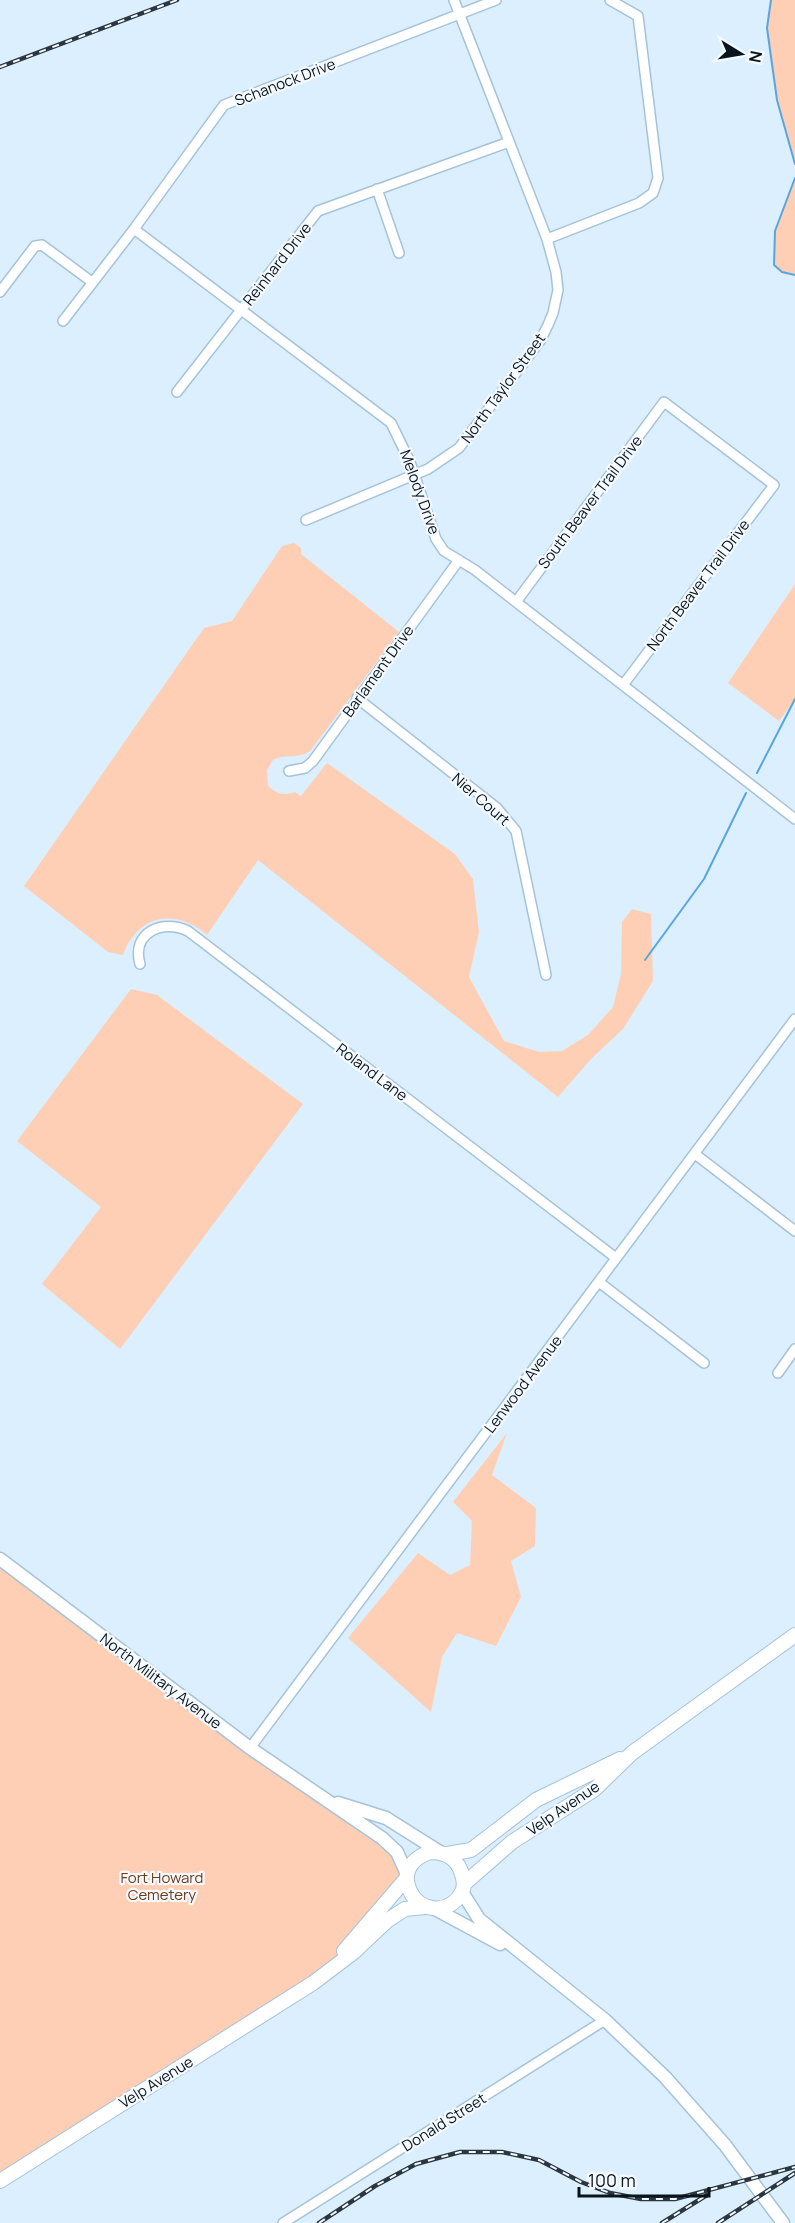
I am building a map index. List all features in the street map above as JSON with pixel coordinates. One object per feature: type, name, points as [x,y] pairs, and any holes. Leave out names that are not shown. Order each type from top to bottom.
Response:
[{"type":"main road","name":"North Military Avenue","points":[[0,1559],[250,1748],[390,1845],[397,1852],[406,1876]]},
{"type":"main road","name":"Velp Avenue","points":[[463,1888],[512,1842],[595,1789],[632,1753],[795,1635]]},
{"type":"main road","name":"Velp Avenue","points":[[444,1853],[471,1850],[536,1800],[632,1753]]},
{"type":"main road","name":"North Military Avenue","points":[[326,1799],[386,1818],[444,1853]]},
{"type":"main road","points":[[525,1957],[430,1908],[412,1895],[406,1876],[420,1855],[430,1852],[444,1853],[457,1863],[463,1888],[479,1919],[605,2020],[669,2082],[725,2145],[783,2223]]},
{"type":"main road","name":"Velp Avenue","points":[[313,1983],[348,1947],[406,1876]]},
{"type":"main road","points":[[430,1908],[451,1903],[463,1888]]},
{"type":"main road","name":"Velp Avenue","points":[[0,2181],[313,1983],[354,1952],[388,1920],[405,1909],[430,1908]]},
{"type":"street","name":"North Taylor Street","points":[[306,520],[428,469],[459,448],[540,341],[549,325],[558,290],[556,272],[547,239],[454,0]]},
{"type":"street","name":"Schanock Drive","points":[[63,321],[134,229],[224,105],[496,0]]},
{"type":"street","points":[[547,239],[639,203],[653,193],[658,178],[638,16],[610,0]]},
{"type":"street","name":"Reinhard Drive","points":[[177,392],[318,211],[509,142]]},
{"type":"street","points":[[377,189],[399,253]]},
{"type":"street","name":"Melody Drive","points":[[134,229],[391,423],[415,475],[436,539],[444,550],[516,602],[793,814]]},
{"type":"street","points":[[0,292],[35,246],[42,245],[92,282]]},
{"type":"street","name":"North Beaver Trail Drive","points":[[623,685],[774,485],[664,402]]},
{"type":"street","name":"South Beaver Trail Drive","points":[[516,602],[664,402]]},
{"type":"street","name":"Barlament Drive","points":[[289,771],[298,770],[310,764],[459,560]]},
{"type":"street","name":"Nier Court","points":[[357,698],[497,808],[516,831],[546,975]]},
{"type":"street","name":"Roland Lane","points":[[140,964],[141,942],[148,933],[163,926],[188,931],[616,1258]]},
{"type":"street","name":"Lenwood Avenue","points":[[250,1748],[795,1019]]},
{"type":"street","points":[[695,1154],[795,1231]]},
{"type":"street","points":[[599,1282],[704,1362]]},
{"type":"street","points":[[778,1374],[795,1349]]},
{"type":"street","name":"Donald Street","points":[[282,2223],[605,2020]]},
{"type":"green space","points":[[771,0],[795,0],[795,164],[777,100],[767,28]]},
{"type":"green space","points":[[795,178],[795,275],[782,272],[774,265],[775,231]]},
{"type":"green space","points":[[294,543],[301,548],[301,554],[399,632],[311,750],[302,755],[273,760],[267,770],[268,785],[277,792],[284,794],[295,792],[301,796],[327,763],[455,854],[473,879],[479,932],[469,977],[504,1041],[539,1052],[562,1051],[588,1035],[613,1007],[621,974],[622,922],[632,909],[651,914],[653,981],[623,1029],[591,1059],[558,1097],[258,860],[207,935],[183,921],[159,920],[138,931],[123,955],[108,952],[24,886],[204,628],[232,621],[282,546]]},
{"type":"green space","points":[[795,584],[795,699],[779,721],[728,683]]},
{"type":"green space","points":[[131,989],[157,995],[303,1104],[120,1349],[42,1284],[101,1207],[17,1141]]},
{"type":"green space","points":[[507,1433],[492,1475],[536,1508],[535,1546],[511,1561],[521,1597],[496,1646],[457,1633],[442,1657],[431,1712],[348,1638],[418,1553],[450,1575],[470,1565],[472,1521],[453,1502]]},
{"type":"green space","name":"Fort Howard Cemetery","points":[[0,1559],[382,1838],[406,1872],[348,1947],[313,1983],[0,2181]]},
{"type":"waterway","points":[[771,0],[767,28],[777,100],[795,164]]},
{"type":"waterway","points":[[795,178],[775,231],[774,265],[782,272],[795,275]]},
{"type":"waterway","points":[[757,773],[795,699]]},
{"type":"waterway","points":[[645,960],[704,879],[746,793]]},
{"type":"railway","points":[[0,67],[177,0]]},
{"type":"railway","points":[[319,2223],[375,2186],[416,2164],[460,2152],[502,2152],[539,2160],[581,2182],[610,2193],[641,2199],[675,2199],[795,2167]]},
{"type":"railway","points":[[718,2223],[795,2173]]},
{"type":"railway","points":[[662,2223],[707,2195]]}]
